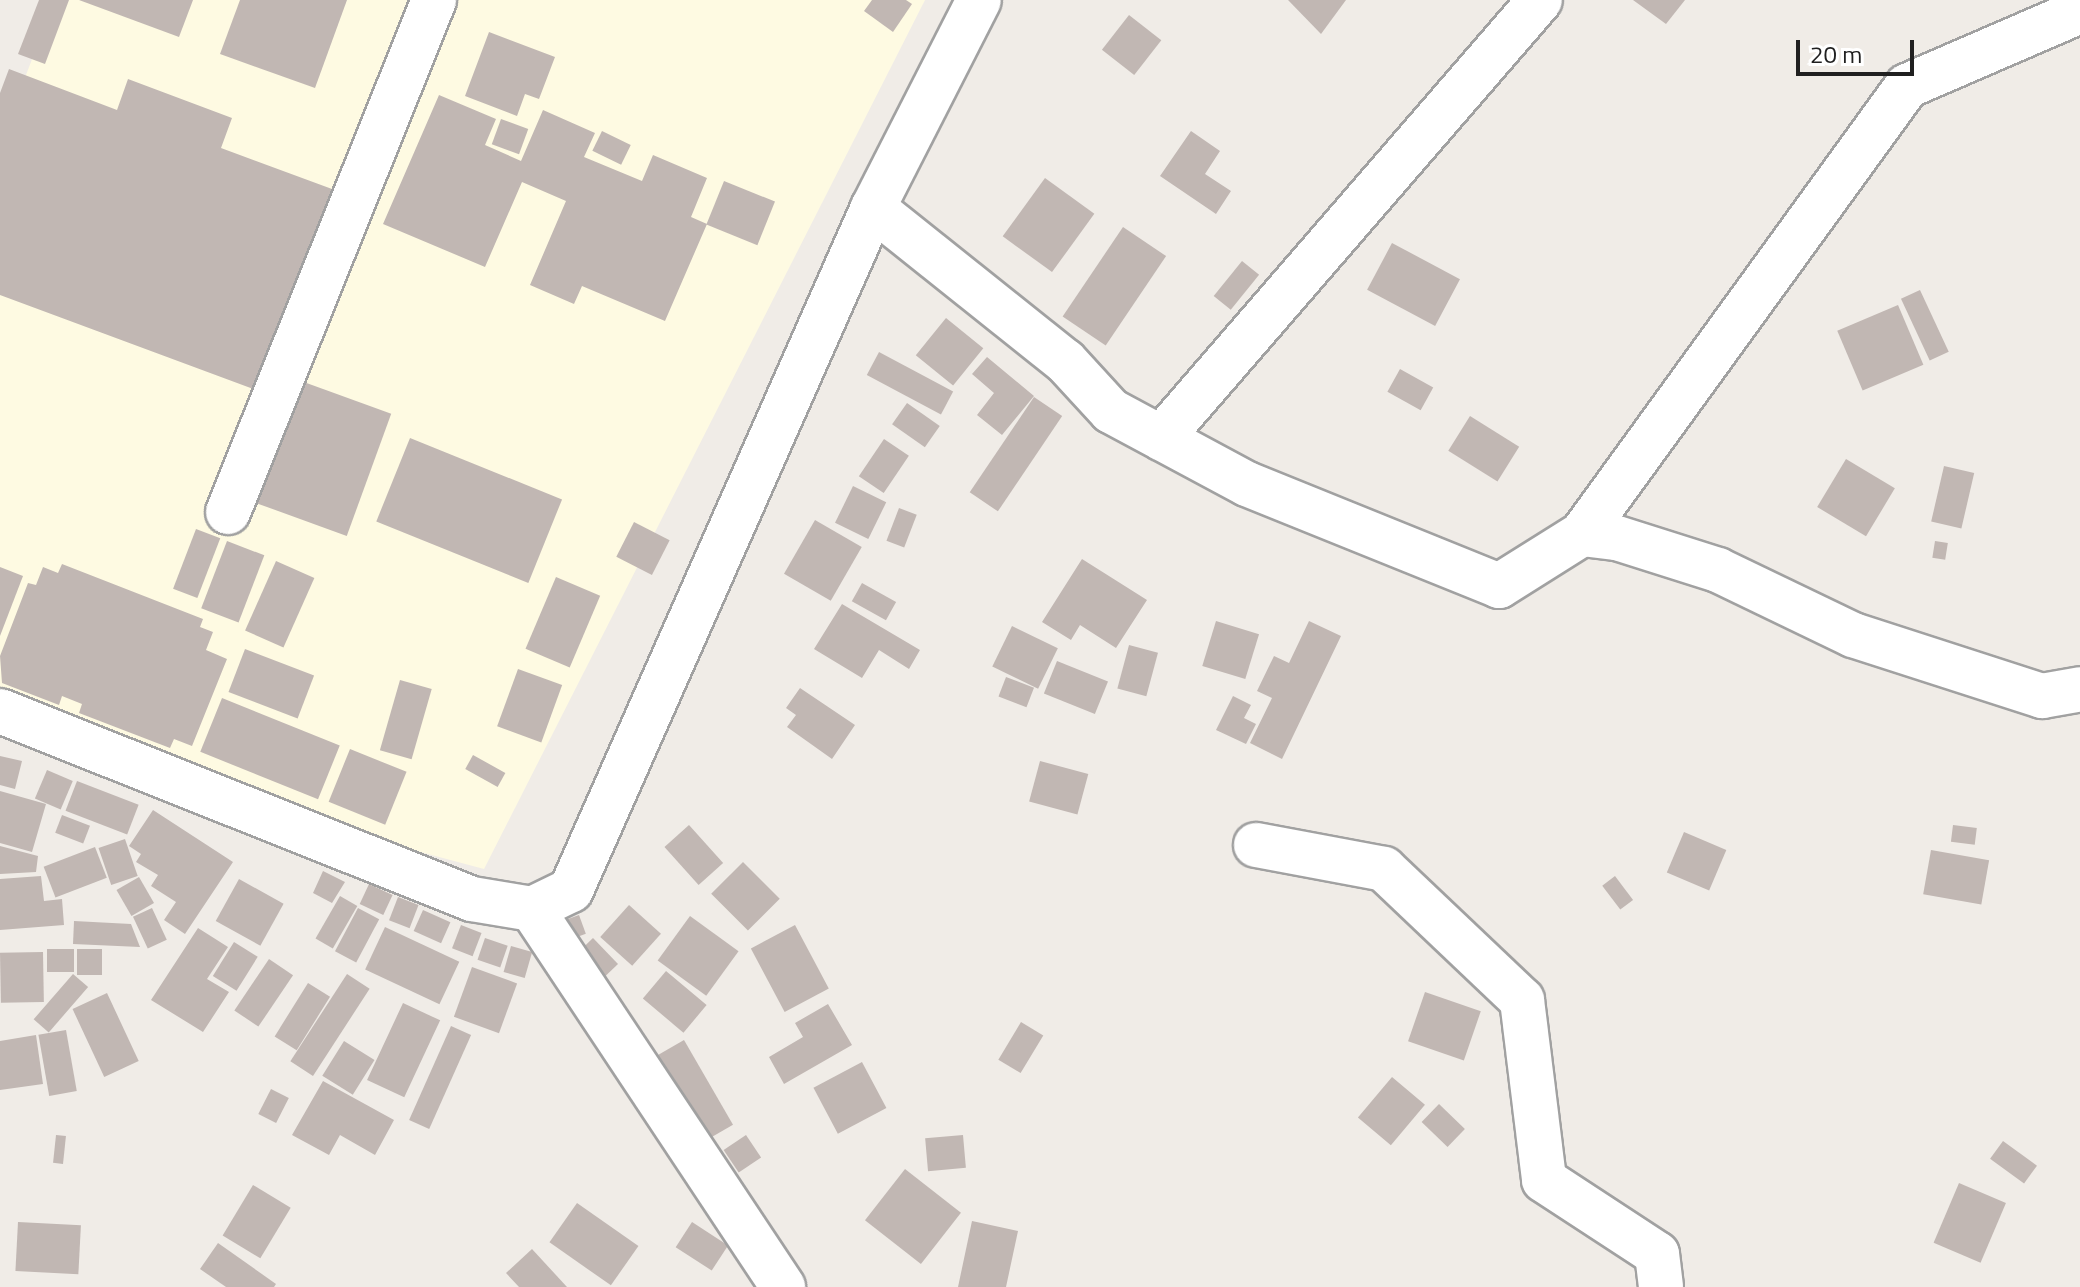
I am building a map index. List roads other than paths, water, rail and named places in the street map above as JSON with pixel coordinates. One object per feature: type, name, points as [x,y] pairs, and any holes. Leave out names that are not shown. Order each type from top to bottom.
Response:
[{"type":"street","points":[[228,512],[434,0]]},
{"type":"street","points":[[0,711],[472,899],[532,909],[571,890],[594,846],[873,208],[979,0]]},
{"type":"street","points":[[1161,438],[1540,0]]},
{"type":"street","points":[[873,208],[1065,361],[1111,411],[1247,484],[1499,586],[1582,534],[1907,86],[2068,12]]},
{"type":"street","points":[[1582,534],[1718,570],[1853,635],[2042,696],[2080,689]]},
{"type":"street","points":[[1256,845],[1384,869],[1522,1000],[1544,1180],[1657,1254],[1661,1287]]},
{"type":"street","points":[[532,909],[783,1287]]}]
